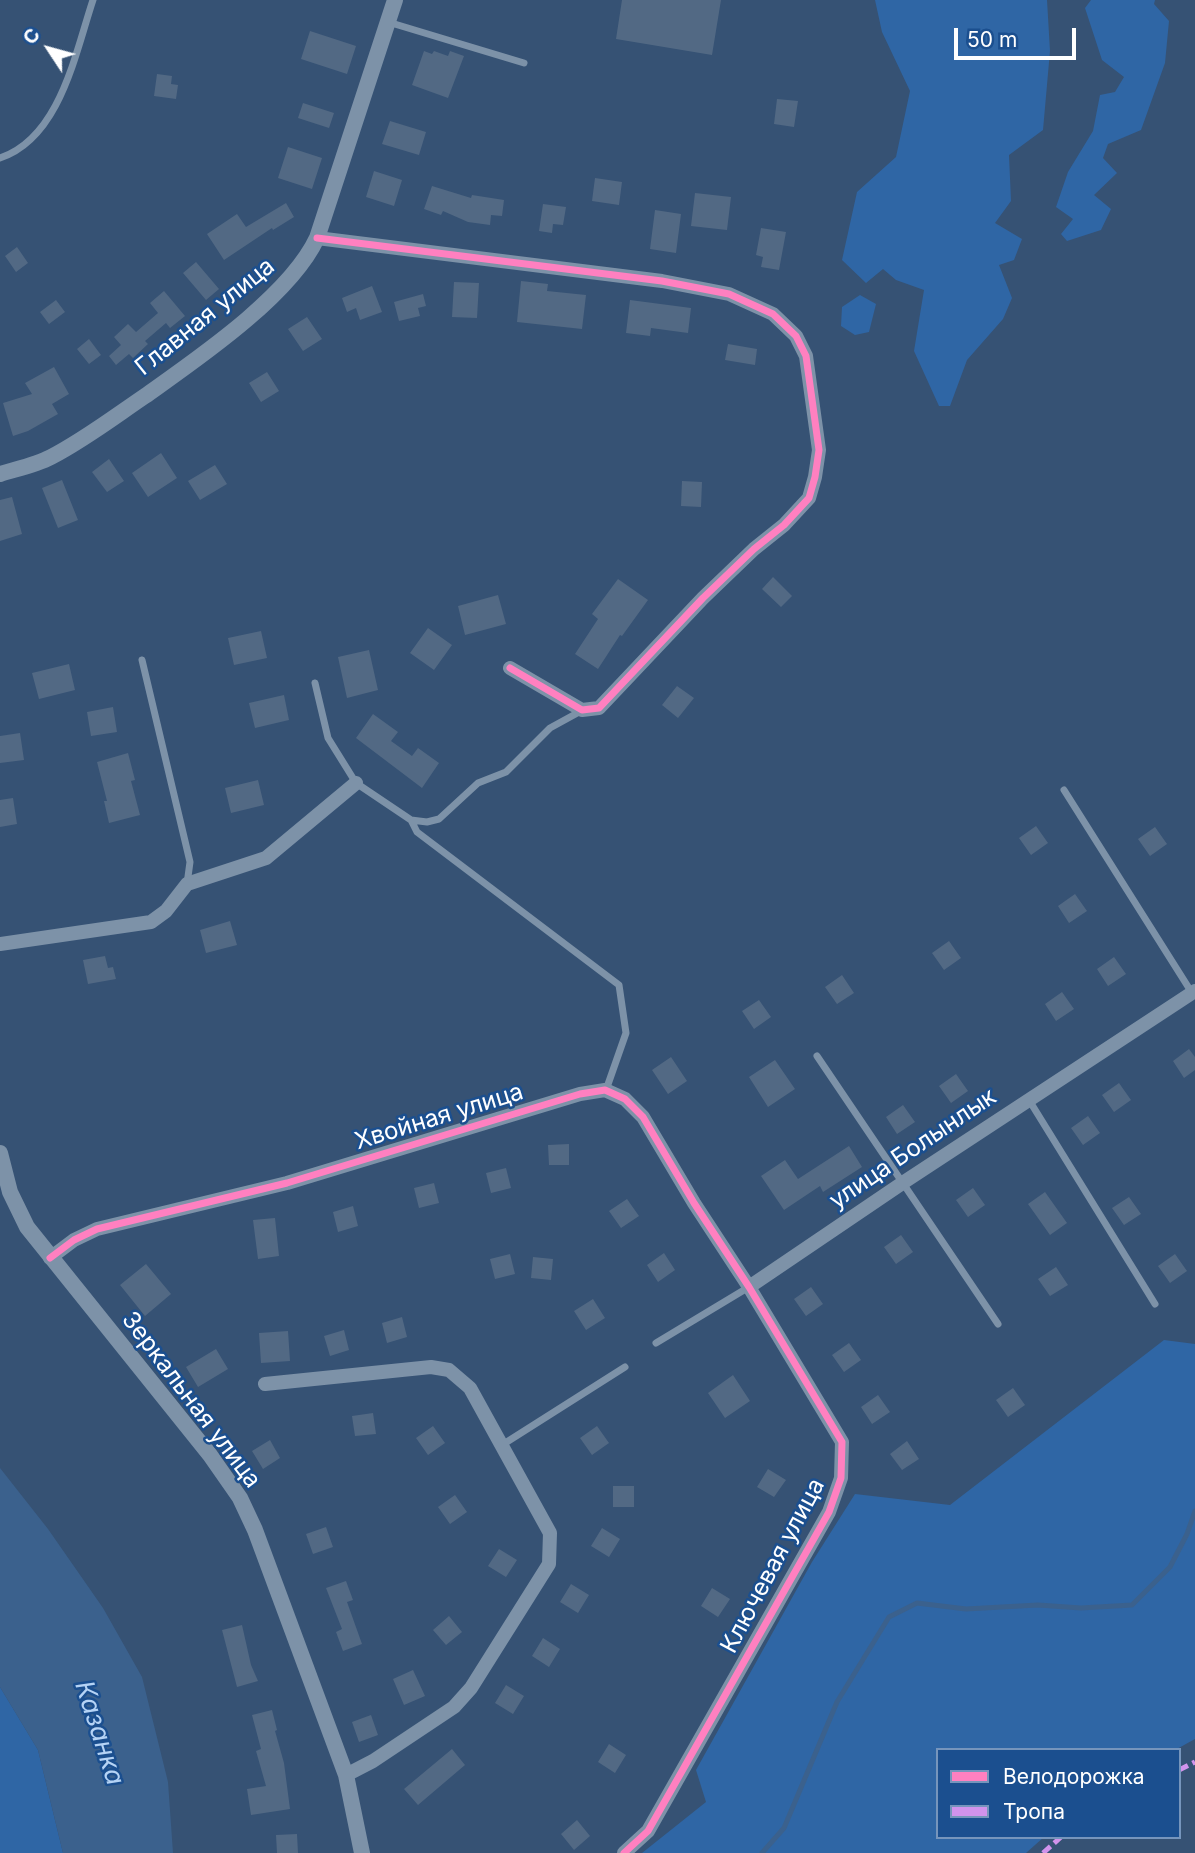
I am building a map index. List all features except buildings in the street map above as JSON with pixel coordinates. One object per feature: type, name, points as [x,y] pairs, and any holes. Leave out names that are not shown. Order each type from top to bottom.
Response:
[{"type":"street","name":"Главная улица","points":[[0,474],[48,459],[96,430],[195,360],[253,313],[300,268],[317,239],[395,0]]},
{"type":"street","points":[[317,239],[662,281],[729,294],[773,314],[796,335],[806,356],[819,450],[816,477],[808,498],[784,525],[754,549],[703,598],[598,708],[582,710],[510,668]]},
{"type":"street","points":[[0,944],[151,922],[166,911],[187,884],[266,858],[356,783]]},
{"type":"street","name":"улица Болынлык","points":[[749,1287],[904,1182],[1194,994]]},
{"type":"street","points":[[605,1090],[625,1099],[643,1116],[694,1203],[749,1287]]},
{"type":"street","name":"Хвойная улица","points":[[50,1258],[74,1240],[97,1229],[287,1183],[580,1094],[605,1090]]},
{"type":"street","name":"Зеркальная улица","points":[[0,1153],[10,1192],[27,1227],[210,1455],[240,1498],[255,1530],[346,1776],[362,1853]]},
{"type":"street","name":"Ключевая улица","points":[[624,1853],[649,1831],[829,1512],[842,1478],[842,1442],[749,1287]]},
{"type":"street","points":[[265,1384],[431,1367],[449,1370],[470,1388],[550,1533],[549,1564],[471,1688],[454,1707],[346,1776]]},
{"type":"lane","points":[[0,158],[31,141],[58,102],[93,0]]},
{"type":"lane","points":[[388,22],[524,63]]},
{"type":"lane","points":[[142,660],[190,862],[187,884]]},
{"type":"lane","points":[[315,684],[328,737],[356,783],[411,820],[427,822],[439,819],[478,783],[506,772],[550,728],[582,710]]},
{"type":"lane","points":[[1064,790],[1194,994]]},
{"type":"lane","points":[[411,820],[417,832],[620,985],[626,1033],[605,1090]]},
{"type":"lane","points":[[817,1056],[998,1324]]},
{"type":"lane","points":[[1029,1100],[1156,1304]]},
{"type":"lane","name":"улица Болынлык","points":[[656,1343],[749,1287]]},
{"type":"lane","points":[[502,1445],[625,1367]]},
{"type":"shaded area","points":[[875,0],[1047,0],[1050,51],[1043,130],[1009,155],[1011,201],[995,223],[1022,239],[1014,260],[999,265],[1012,298],[1003,319],[967,360],[950,406],[939,406],[914,351],[924,290],[896,280],[883,269],[866,283],[842,260],[857,192],[896,157],[910,91],[882,32]]},
{"type":"shaded area","points":[[1091,0],[1155,0],[1154,4],[1169,21],[1165,63],[1141,130],[1108,144],[1103,158],[1117,173],[1094,195],[1111,209],[1101,230],[1067,241],[1061,234],[1073,219],[1056,207],[1068,172],[1093,131],[1100,95],[1115,92],[1124,77],[1102,60],[1085,8]]},
{"type":"shaded area","points":[[860,295],[876,304],[869,332],[855,335],[841,326],[842,307]]},
{"type":"shaded area","points":[[1164,1340],[1195,1344],[1195,1739],[1179,1748],[936,1748],[936,1839],[1042,1839],[1026,1853],[642,1853],[706,1802],[696,1770],[812,1562],[855,1494],[950,1505]]},
{"type":"shaded area","points":[[0,1687],[38,1750],[63,1853],[0,1853]]},
{"type":"water","name":"Казанка","points":[[0,1468],[48,1529],[103,1608],[142,1677],[168,1782],[173,1853],[63,1853],[38,1750],[0,1687]]},
{"type":"waterway","points":[[762,1853],[784,1828],[837,1702],[889,1617],[917,1603],[966,1609],[1038,1605],[1081,1608],[1132,1605],[1170,1567],[1195,1511]]},
{"type":"marked path","points":[[1181,1769],[1195,1762]]},
{"type":"marked path","points":[[1043,1853],[1059,1839]]},
{"type":"cycle path","points":[[317,238],[662,281],[729,294],[773,314],[796,336],[806,356],[819,450],[809,498],[784,525],[754,549],[703,598],[599,708],[582,710],[510,668]]},
{"type":"cycle path","points":[[50,1258],[74,1240],[97,1229],[287,1183],[580,1094],[605,1090],[625,1099],[643,1117],[842,1442],[841,1478],[829,1512],[648,1831],[624,1853]]}]
